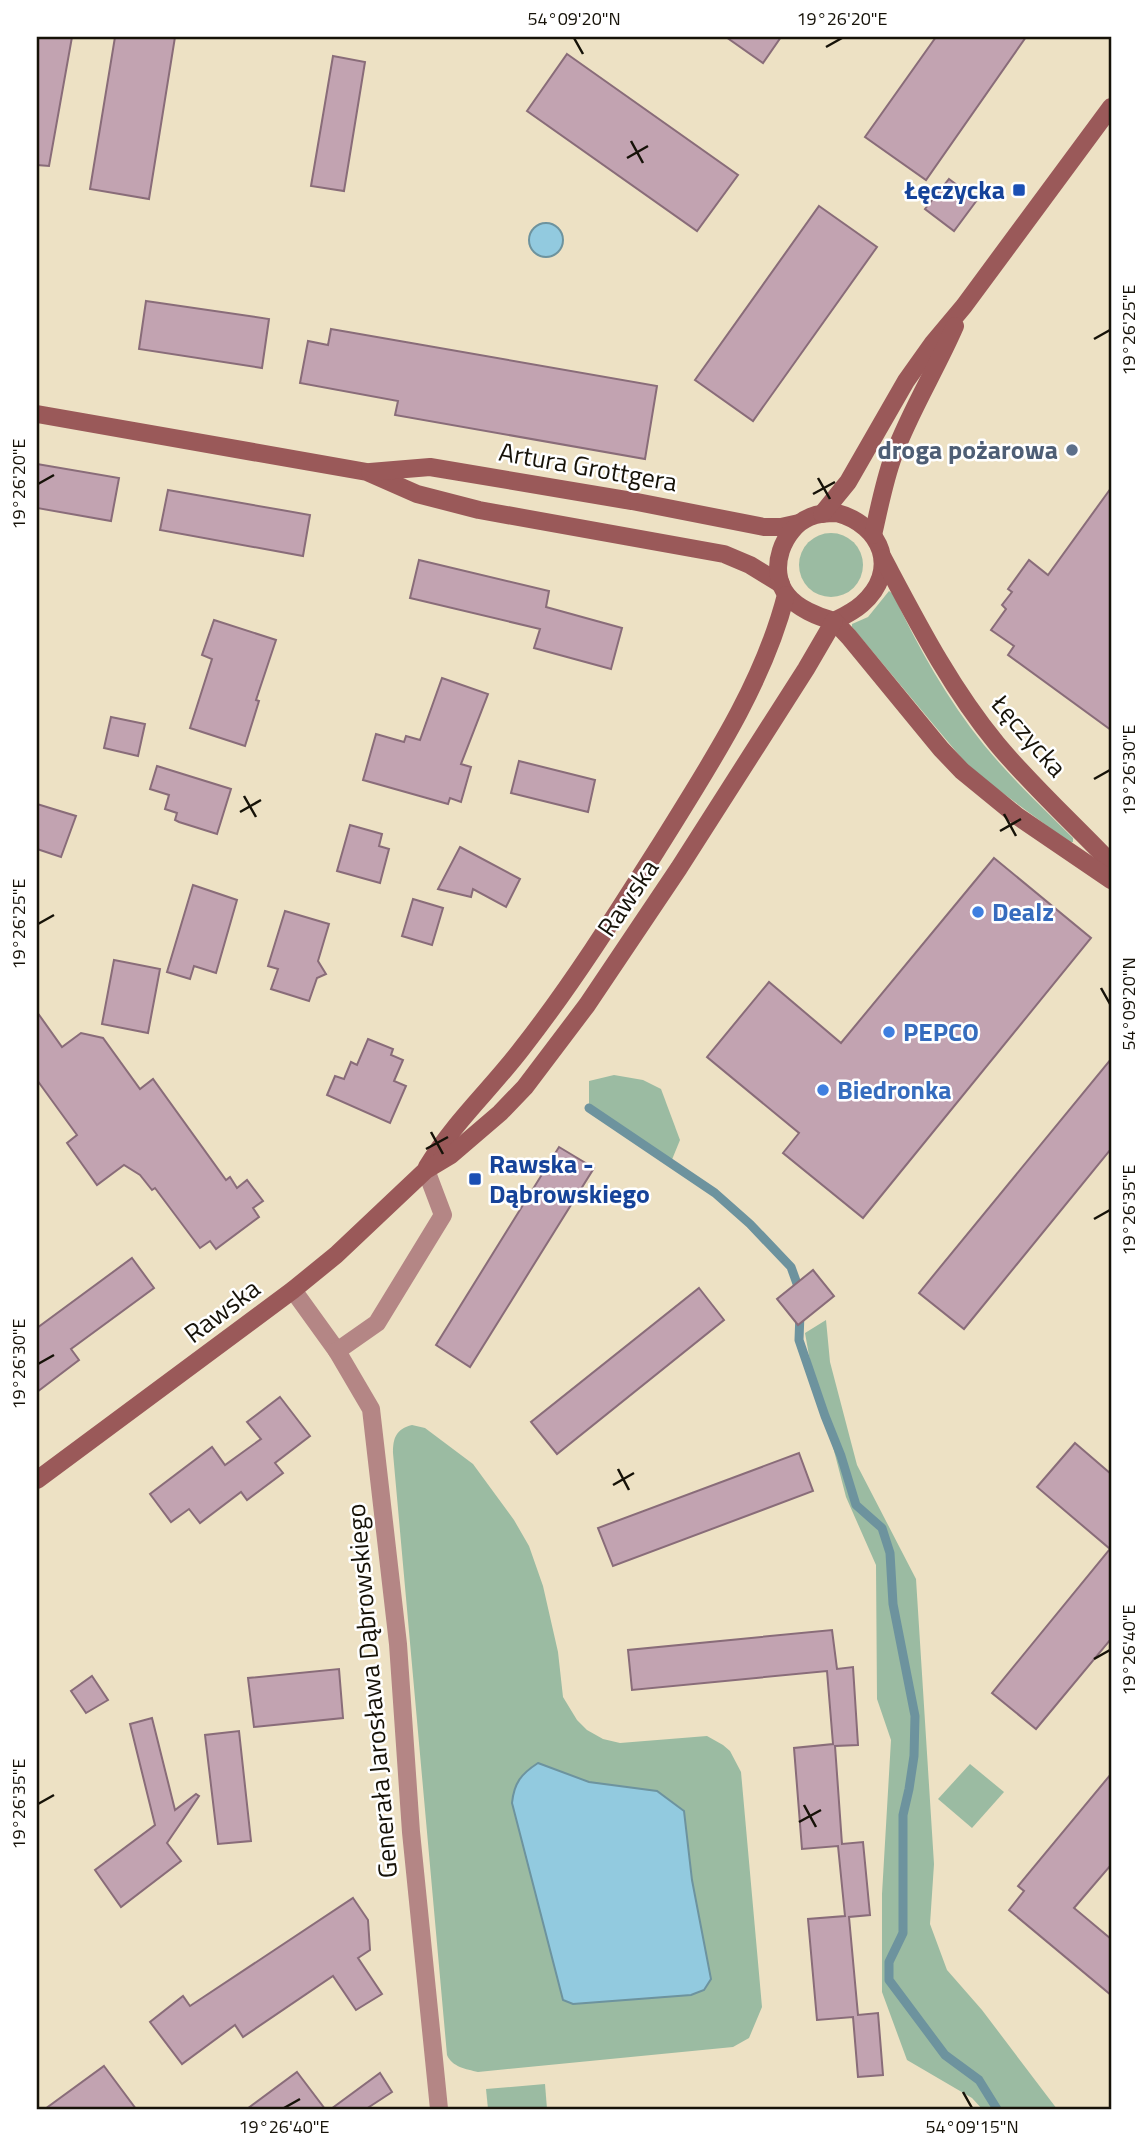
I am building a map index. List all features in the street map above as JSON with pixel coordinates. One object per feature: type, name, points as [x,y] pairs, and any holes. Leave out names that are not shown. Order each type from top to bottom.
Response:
[{"type":"street","points":[[822,514],[849,482],[906,381],[1111,107]]},
{"type":"street","points":[[873,535],[894,455],[964,306]]},
{"type":"street","name":"Artura Grottgera","points":[[37,414],[367,472],[417,494],[479,510],[724,554],[750,565],[784,589]]},
{"type":"street","name":"Artura Grottgera","points":[[367,472],[430,467],[646,503],[764,527],[799,523]]},
{"type":"street","points":[[834,621],[852,612],[873,592],[881,578],[883,558],[879,545],[863,524],[837,513],[822,514],[799,523],[788,535],[780,551],[778,568],[784,589],[805,609],[834,621],[962,771],[1017,816],[1111,880]]},
{"type":"street","name":"Łęczycka","points":[[883,558],[920,629],[957,690],[997,743],[1111,863]]},
{"type":"street","name":"Rawska","points":[[426,1170],[447,1136],[544,1020],[678,816],[763,664],[776,634],[784,589]]},
{"type":"street","name":"Rawska","points":[[37,1480],[293,1290],[336,1255],[426,1170],[451,1155],[500,1113],[541,1069],[680,868],[834,621]]},
{"type":"street","points":[[337,1351],[377,1323],[443,1215],[426,1170]]},
{"type":"street","name":"Generała Jarosława Dąbrowskiego","points":[[293,1290],[337,1351],[371,1409],[398,1644],[411,1832],[439,2109]]},
{"type":"green space","points":[[831,533],[843,535],[854,542],[861,553],[861,577],[854,588],[843,595],[831,597],[819,595],[808,588],[801,577],[799,565],[801,553],[808,542],[819,535]]},
{"type":"green space","points":[[889,591],[934,672],[970,727],[1027,793],[1073,838],[1073,842],[1069,842],[985,780],[964,761],[852,627],[852,624],[868,617]]},
{"type":"green space","points":[[614,1075],[643,1080],[661,1089],[680,1140],[671,1162],[589,1108],[589,1081]]},
{"type":"green space","points":[[826,1320],[830,1362],[857,1465],[916,1579],[934,1864],[930,1924],[947,1970],[982,2010],[1057,2109],[982,2109],[972,2098],[907,2060],[882,1992],[882,1894],[891,1740],[877,1699],[876,1565],[846,1497],[825,1416],[815,1389],[805,1333]]},
{"type":"green space","points":[[412,1425],[425,1428],[473,1464],[514,1520],[529,1546],[543,1586],[558,1652],[563,1697],[577,1720],[587,1730],[603,1739],[620,1743],[707,1736],[730,1751],[741,1772],[762,2007],[749,2038],[733,2047],[478,2072],[456,2065],[449,2059],[393,1453],[396,1435]]},
{"type":"green space","points":[[970,1764],[1004,1792],[972,1828],[938,1799]]},
{"type":"green space","points":[[545,2084],[547,2109],[488,2109],[486,2089]]},
{"type":"water","points":[[546,223],[558,228],[563,240],[558,252],[546,257],[534,252],[529,240],[534,228]]},
{"type":"water","points":[[538,1763],[589,1782],[657,1791],[684,1811],[692,1880],[711,1979],[704,1990],[691,1995],[573,2004],[563,2000],[512,1803],[519,1780]]},
{"type":"building","points":[[37,37],[72,37],[49,166],[37,165]]},
{"type":"building","points":[[115,37],[175,37],[149,199],[90,189]]},
{"type":"building","points":[[726,37],[781,37],[763,63]]},
{"type":"building","points":[[936,37],[1026,37],[926,180],[865,137]]},
{"type":"building","points":[[567,54],[738,175],[697,231],[527,111]]},
{"type":"building","points":[[333,56],[365,62],[344,191],[311,186]]},
{"type":"building","points":[[949,179],[977,200],[954,231],[925,209]]},
{"type":"building","points":[[819,206],[877,247],[753,421],[695,380]]},
{"type":"building","points":[[146,301],[269,319],[262,368],[139,349]]},
{"type":"building","points":[[331,329],[657,386],[645,459],[395,415],[398,401],[300,383],[308,341],[328,345]]},
{"type":"building","points":[[37,464],[119,478],[111,521],[37,508]]},
{"type":"building","points":[[1111,488],[1111,730],[1008,655],[1014,646],[991,630],[1006,609],[1002,605],[1012,592],[1008,589],[1029,560],[1048,575]]},
{"type":"building","points":[[168,490],[310,515],[303,556],[160,530]]},
{"type":"building","points":[[419,560],[549,591],[546,607],[622,628],[611,669],[534,648],[540,629],[410,598]]},
{"type":"building","points":[[214,620],[276,640],[256,700],[259,701],[245,746],[190,728],[212,659],[202,655]]},
{"type":"building","points":[[442,678],[488,694],[461,764],[471,767],[461,802],[450,798],[448,804],[363,780],[376,734],[404,742],[406,736],[420,740]]},
{"type":"building","points":[[111,717],[145,724],[138,756],[104,748]]},
{"type":"building","points":[[519,761],[595,780],[588,812],[511,793]]},
{"type":"building","points":[[157,766],[231,789],[217,834],[179,822],[175,820],[177,813],[165,809],[169,795],[150,789]]},
{"type":"building","points":[[37,804],[76,816],[61,857],[37,849]]},
{"type":"building","points":[[350,825],[382,834],[379,846],[389,849],[380,883],[337,871]]},
{"type":"building","points":[[460,847],[520,879],[506,907],[473,889],[471,897],[438,889]]},
{"type":"building","points":[[994,858],[1091,938],[863,1218],[783,1153],[799,1133],[707,1057],[769,982],[841,1043]]},
{"type":"building","points":[[193,885],[237,900],[216,973],[194,966],[190,979],[167,972]]},
{"type":"building","points":[[413,899],[443,908],[432,945],[402,936]]},
{"type":"building","points":[[285,911],[329,924],[318,961],[326,974],[317,978],[309,1001],[271,989],[278,969],[268,966]]},
{"type":"building","points":[[114,960],[160,969],[148,1033],[102,1024]]},
{"type":"building","points":[[37,1012],[62,1047],[81,1033],[103,1038],[140,1089],[153,1079],[226,1180],[230,1177],[237,1188],[247,1180],[263,1201],[253,1208],[259,1217],[216,1249],[210,1241],[200,1248],[155,1188],[152,1190],[140,1175],[124,1165],[97,1185],[67,1143],[77,1135],[37,1080]]},
{"type":"building","points":[[368,1039],[393,1049],[391,1055],[403,1060],[394,1081],[406,1086],[390,1123],[327,1095],[335,1076],[344,1079],[351,1062],[357,1065]]},
{"type":"building","points":[[1111,1059],[1111,1149],[964,1329],[919,1293]]},
{"type":"building","points":[[559,1147],[594,1168],[470,1367],[436,1345]]},
{"type":"building","points":[[132,1258],[154,1288],[71,1349],[79,1360],[37,1392],[37,1328]]},
{"type":"building","points":[[813,1270],[834,1296],[798,1325],[777,1299]]},
{"type":"building","points":[[699,1288],[724,1320],[557,1454],[531,1422]]},
{"type":"building","points":[[280,1397],[310,1436],[275,1463],[283,1473],[247,1500],[241,1492],[200,1523],[189,1509],[171,1522],[150,1494],[212,1447],[225,1465],[261,1439],[247,1422]]},
{"type":"building","points":[[1075,1443],[1111,1474],[1111,1639],[1036,1729],[992,1693],[1110,1549],[1037,1487]]},
{"type":"building","points":[[799,1453],[813,1491],[613,1566],[598,1528]]},
{"type":"building","points":[[832,1630],[837,1669],[853,1667],[858,1745],[835,1746],[842,1844],[863,1842],[870,1915],[849,1917],[858,2015],[878,2013],[883,2075],[858,2077],[853,2017],[817,2020],[808,1919],[845,1916],[838,1846],[802,1849],[794,1748],[833,1744],[827,1671],[632,1690],[628,1650]]},
{"type":"building","points":[[339,1669],[343,1718],[254,1727],[248,1678]]},
{"type":"building","points":[[92,1676],[108,1700],[86,1713],[71,1691]]},
{"type":"building","points":[[152,1718],[175,1810],[196,1794],[199,1796],[167,1843],[181,1861],[121,1907],[95,1870],[155,1825],[130,1724]]},
{"type":"building","points":[[239,1731],[251,1841],[218,1844],[205,1735]]},
{"type":"building","points":[[1111,1774],[1111,1865],[1074,1908],[1111,1939],[1111,1995],[1009,1910],[1024,1891],[1018,1886]]},
{"type":"building","points":[[353,1898],[368,1920],[370,1950],[358,1958],[382,1994],[356,2010],[333,1976],[243,2037],[235,2025],[182,2064],[150,2022],[183,1996],[190,2006]]},
{"type":"building","points":[[104,2066],[136,2109],[45,2109]]},
{"type":"building","points":[[297,2072],[325,2109],[247,2109]]},
{"type":"building","points":[[380,2073],[392,2092],[366,2109],[331,2109]]},
{"type":"waterway","points":[[589,1108],[715,1193],[750,1224],[791,1267],[800,1292]]},
{"type":"waterway","points":[[800,1313],[799,1340],[856,1505],[882,1528],[890,1553],[893,1604],[915,1716],[914,1756],[903,1815],[903,1933],[889,1962],[889,1980],[945,2055],[979,2080],[997,2109]]},
{"type":"place","name":"Łęczycka","points":[[1019,190]]},
{"type":"place","name":"droga pożarowa","points":[[1072,450]]},
{"type":"place","name":"Dealz","points":[[978,912]]},
{"type":"place","name":"PEPCO","points":[[889,1032]]},
{"type":"place","name":"Biedronka","points":[[823,1090]]},
{"type":"place","name":"Rawska - Dąbrowskiego","points":[[475,1179]]}]
